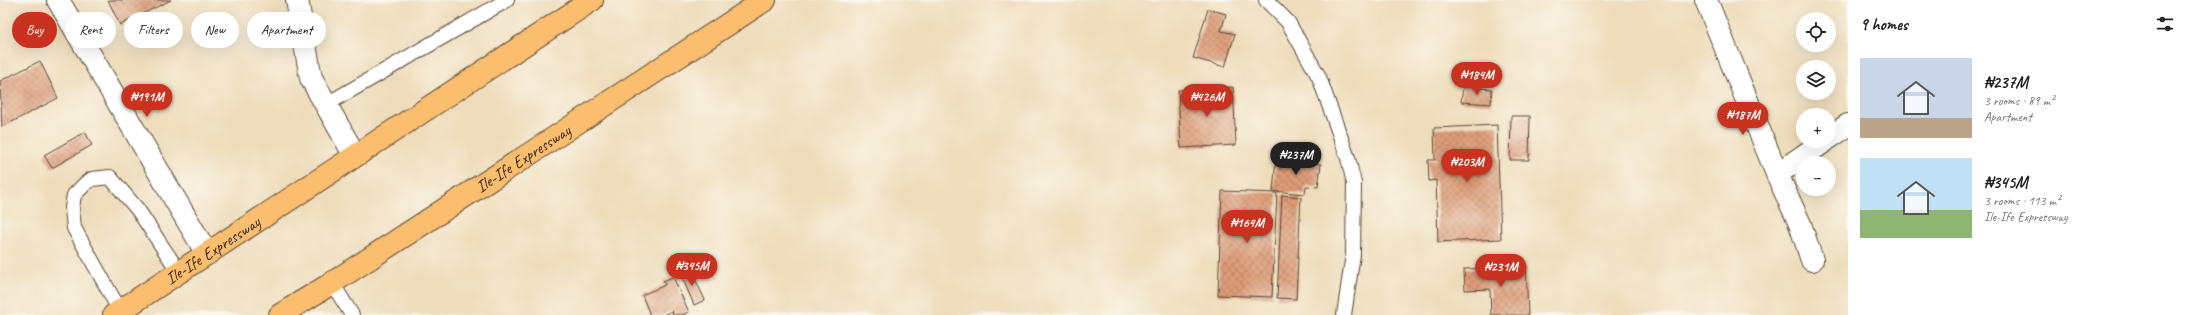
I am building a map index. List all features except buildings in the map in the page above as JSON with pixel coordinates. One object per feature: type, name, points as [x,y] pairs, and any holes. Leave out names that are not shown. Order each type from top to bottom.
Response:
[{"type":"highway","name":"Ile-Ife Expressway","points":[[117,313],[592,0]]},
{"type":"highway","name":"Ile-Ife Expressway","points":[[280,315],[332,283],[765,0]]},
{"type":"street","points":[[58,0],[207,254]]},
{"type":"street","points":[[297,0],[311,78],[355,156]]},
{"type":"street","points":[[1706,0],[1777,174],[1800,224],[1812,260]]},
{"type":"street","points":[[1836,133],[1848,125]]},
{"type":"street","points":[[1777,174],[1815,148]]},
{"type":"lane","points":[[327,104],[507,0]]},
{"type":"lane","points":[[1266,0],[1288,22],[1319,77],[1348,158],[1352,177],[1353,254],[1344,315]]},
{"type":"lane","points":[[117,313],[74,228],[72,208],[74,195],[92,179],[110,177],[138,210],[179,272]]},
{"type":"lane","points":[[332,283],[352,315]]}]
